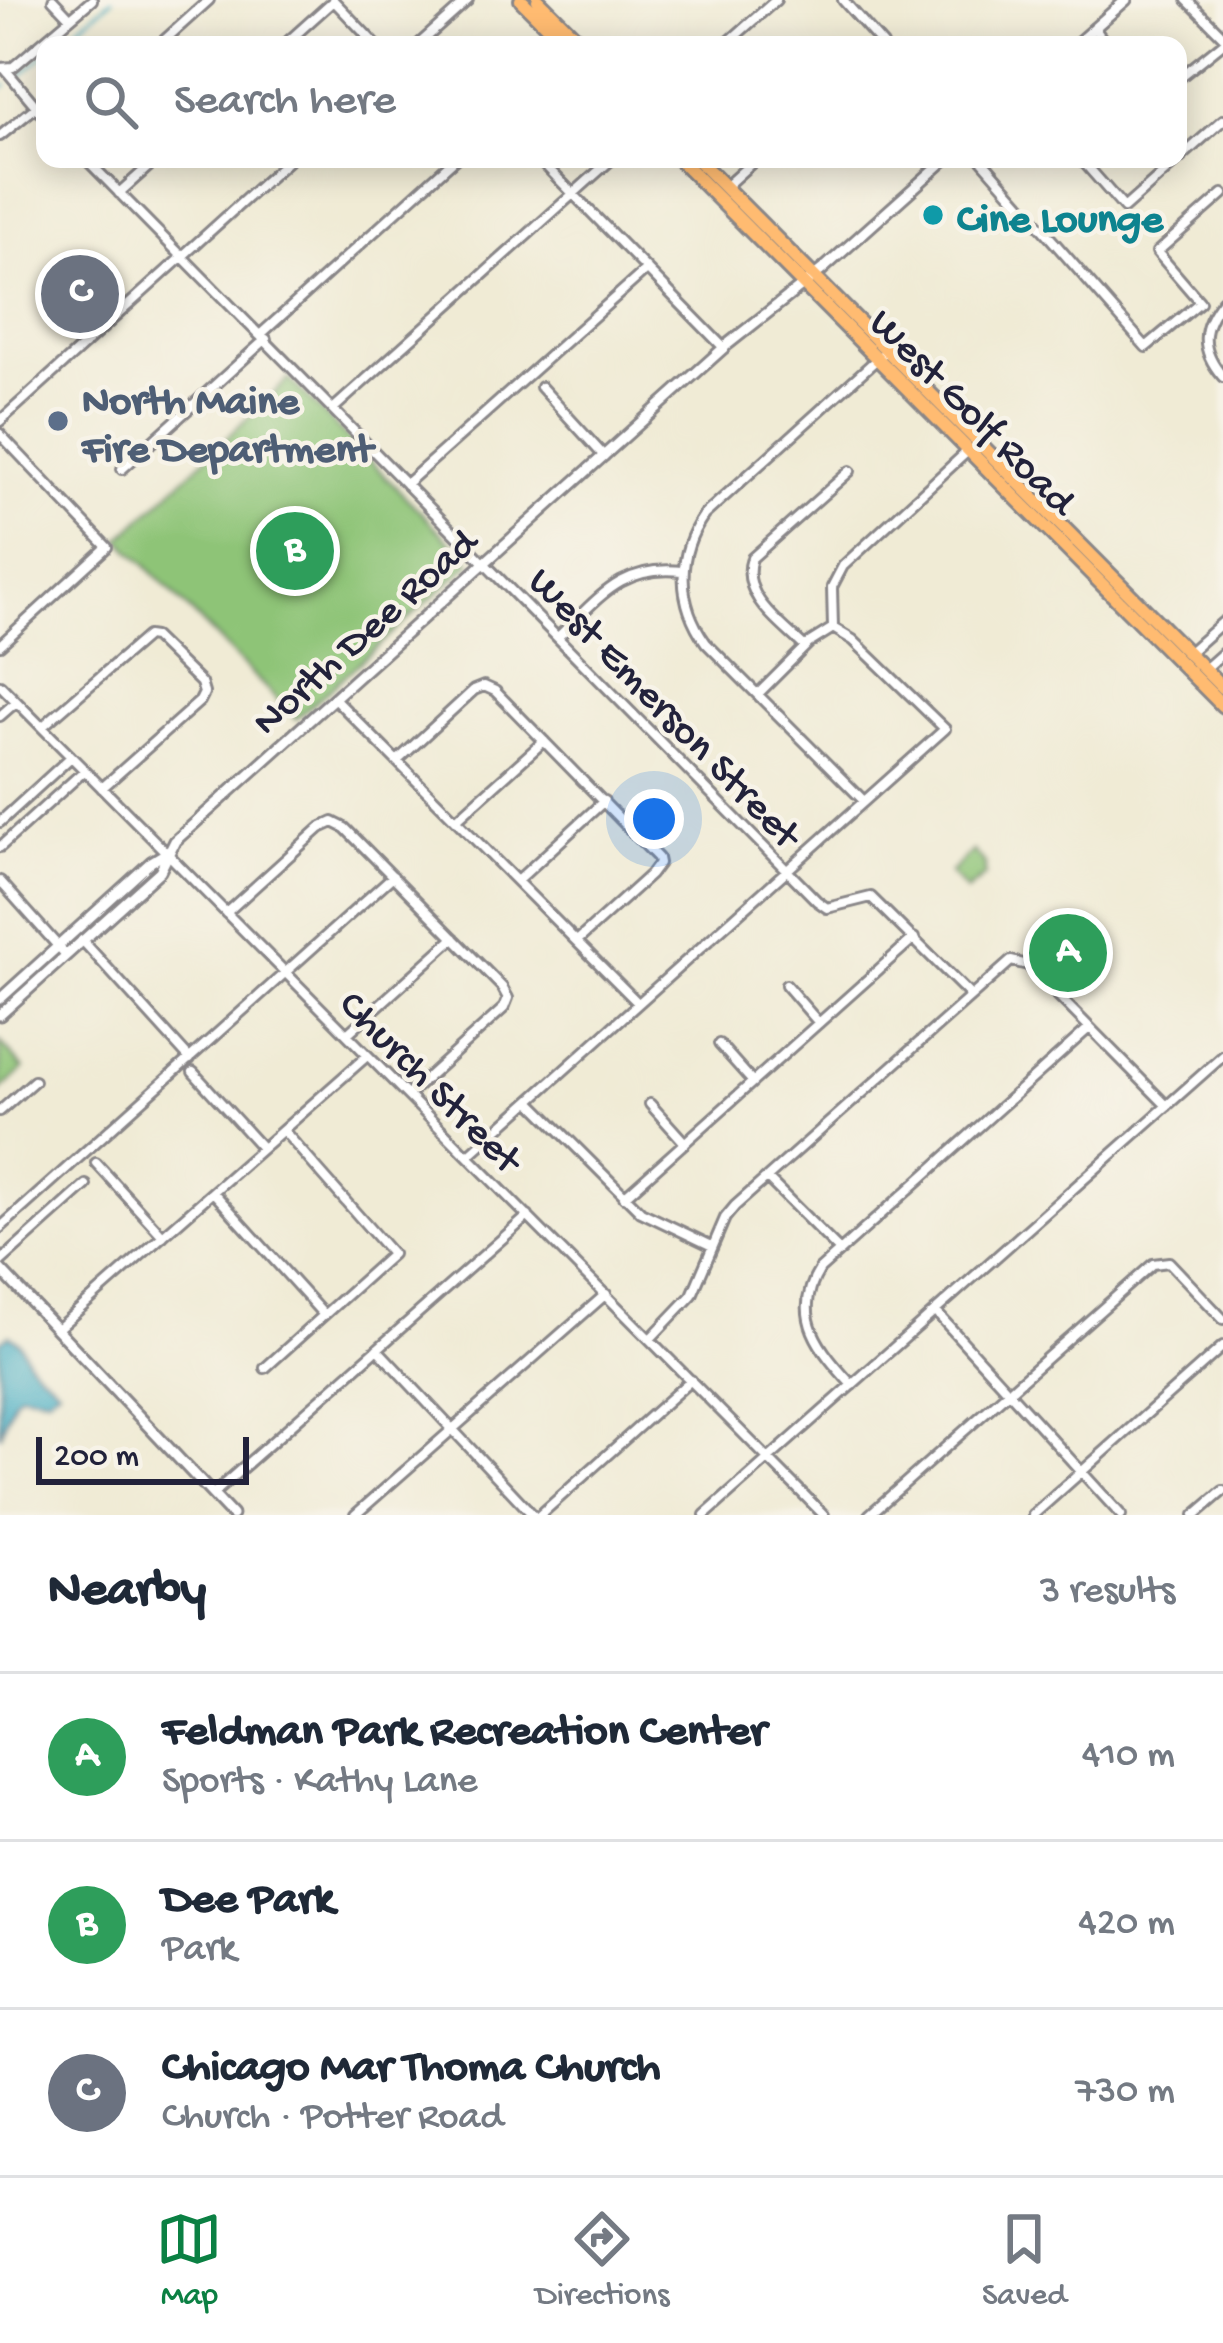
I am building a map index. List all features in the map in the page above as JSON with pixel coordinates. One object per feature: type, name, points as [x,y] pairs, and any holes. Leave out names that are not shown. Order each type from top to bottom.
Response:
[{"type":"main road","points":[[521,0],[557,36]]},
{"type":"main road","points":[[538,0],[574,36]]},
{"type":"main road","name":"West Golf Road","points":[[689,168],[808,280],[1183,657],[1223,688]]},
{"type":"main road","name":"West Golf Road","points":[[706,168],[808,280]]},
{"type":"main road","name":"West Golf Road","points":[[882,354],[922,385],[973,446],[1059,524],[1223,706]]},
{"type":"street","points":[[52,0],[70,18]]},
{"type":"street","points":[[49,36],[92,0]]},
{"type":"street","points":[[169,36],[208,0]]},
{"type":"street","points":[[294,36],[333,0],[367,36]]},
{"type":"street","points":[[430,36],[468,0]]},
{"type":"street","points":[[735,36],[776,0]]},
{"type":"street","points":[[843,0],[877,36]]},
{"type":"street","points":[[1187,0],[1223,39],[1187,71]]},
{"type":"street","points":[[1085,36],[1118,2]]},
{"type":"street","points":[[1094,28],[1100,36]]},
{"type":"street","points":[[2,67],[13,67],[36,47]]},
{"type":"street","points":[[0,136],[35,107],[2,67]]},
{"type":"street","points":[[1187,151],[1223,119]]},
{"type":"street","name":"West Emerson Street","points":[[95,168],[827,908],[871,897],[970,995]]},
{"type":"street","points":[[119,193],[147,168]]},
{"type":"street","points":[[0,421],[280,168]]},
{"type":"street","points":[[122,470],[444,168]]},
{"type":"street","points":[[548,168],[724,348]]},
{"type":"street","points":[[334,409],[602,168]]},
{"type":"street","points":[[725,188],[746,168]]},
{"type":"street","name":"North Dee Road","points":[[62,950],[160,872],[166,853],[334,698],[724,348],[936,168]]},
{"type":"street","points":[[989,168],[1146,347],[1200,302],[1157,252],[1223,194]]},
{"type":"street","points":[[1090,168],[1124,208],[1168,168]]},
{"type":"street","points":[[406,484],[647,269]]},
{"type":"street","points":[[1223,300],[1206,320],[1203,334],[1211,363],[1223,377]]},
{"type":"street","points":[[864,801],[698,632],[687,605],[682,571],[692,534],[704,515],[882,354]]},
{"type":"street","points":[[541,387],[604,456]]},
{"type":"street","points":[[0,434],[107,547],[0,645]]},
{"type":"street","points":[[833,628],[832,587],[843,566],[973,446]]},
{"type":"street","points":[[805,647],[755,597],[748,570],[752,558],[850,471]]},
{"type":"street","points":[[559,636],[630,575],[653,569],[682,571]]},
{"type":"street","points":[[1183,657],[1223,622]]},
{"type":"street","points":[[758,694],[805,647],[833,628]]},
{"type":"street","points":[[468,1156],[945,729],[853,640],[833,628]]},
{"type":"street","points":[[42,727],[147,636],[154,637],[201,683],[200,701],[103,788]]},
{"type":"street","points":[[1204,670],[1223,653]]},
{"type":"street","name":"Church Street","points":[[0,685],[824,1515]]},
{"type":"street","points":[[397,760],[474,690],[484,686],[495,691],[655,852],[659,863],[577,941]]},
{"type":"street","points":[[334,698],[638,1003]]},
{"type":"street","points":[[0,716],[16,701]]},
{"type":"street","points":[[456,820],[544,741]]},
{"type":"street","points":[[0,822],[71,758]]},
{"type":"street","points":[[0,847],[84,771]]},
{"type":"street","points":[[517,881],[604,801]]},
{"type":"street","points":[[226,913],[320,828],[333,822],[345,828],[508,998],[504,1008],[408,1095]]},
{"type":"street","points":[[0,1228],[393,877]]},
{"type":"street","points":[[0,881],[62,950]]},
{"type":"street","points":[[78,936],[190,1059]]},
{"type":"street","points":[[347,1034],[454,938]]},
{"type":"street","points":[[624,1197],[914,938]]},
{"type":"street","points":[[0,999],[62,950]]},
{"type":"street","points":[[0,1015],[62,950]]},
{"type":"street","points":[[650,1339],[692,1295],[730,1211],[1005,964],[1017,960],[1028,965],[1167,1106]]},
{"type":"street","points":[[786,985],[819,1023]]},
{"type":"street","points":[[852,1385],[816,1343],[807,1318],[812,1282],[838,1250],[1089,1028]]},
{"type":"street","points":[[719,1044],[753,1082]]},
{"type":"street","points":[[57,1329],[367,1056]]},
{"type":"street","points":[[706,1515],[1223,1056]]},
{"type":"street","points":[[194,1072],[262,1148]]},
{"type":"street","points":[[0,1111],[34,1081]]},
{"type":"street","points":[[530,1101],[624,1197],[655,1220],[712,1246]]},
{"type":"street","points":[[650,1104],[685,1143]]},
{"type":"street","points":[[265,1368],[392,1254],[283,1130]]},
{"type":"street","points":[[95,1163],[163,1236]]},
{"type":"street","points":[[767,1178],[838,1250]]},
{"type":"street","points":[[86,1185],[0,1266],[232,1515]]},
{"type":"street","points":[[213,1192],[324,1315]]},
{"type":"street","points":[[213,1494],[528,1216]]},
{"type":"street","points":[[868,1515],[1153,1264],[1163,1260],[1173,1265],[1223,1319]]},
{"type":"street","points":[[356,1515],[606,1294]]},
{"type":"street","points":[[935,1311],[1121,1515]]},
{"type":"street","points":[[1033,1515],[1223,1346]]},
{"type":"street","points":[[377,1349],[537,1515],[692,1380]]},
{"type":"street","points":[[1196,1515],[1223,1491]]},
{"type":"green space","points":[[289,379],[471,563],[296,719],[120,539]]},
{"type":"green space","points":[[973,851],[985,864],[985,876],[966,891],[950,873]]},
{"type":"green space","points":[[0,1042],[24,1069],[0,1091]]},
{"type":"water","points":[[9,1335],[58,1389],[48,1397],[20,1393],[0,1436],[0,1341]]},
{"type":"waterway","points":[[67,36],[112,0]]},
{"type":"waterway","points":[[19,77],[36,62]]},
{"type":"waterway","points":[[0,88],[7,85]]},
{"type":"place","name":"Cine Lounge","points":[[933,215]]},
{"type":"place","name":"Chicago Mar Thoma Church","points":[[80,294]]},
{"type":"place","name":"North Maine Fire Department","points":[[58,421]]},
{"type":"place","name":"Dee Park","points":[[295,551]]},
{"type":"place","name":"Feldman Park Recreation Center","points":[[1068,953]]}]
